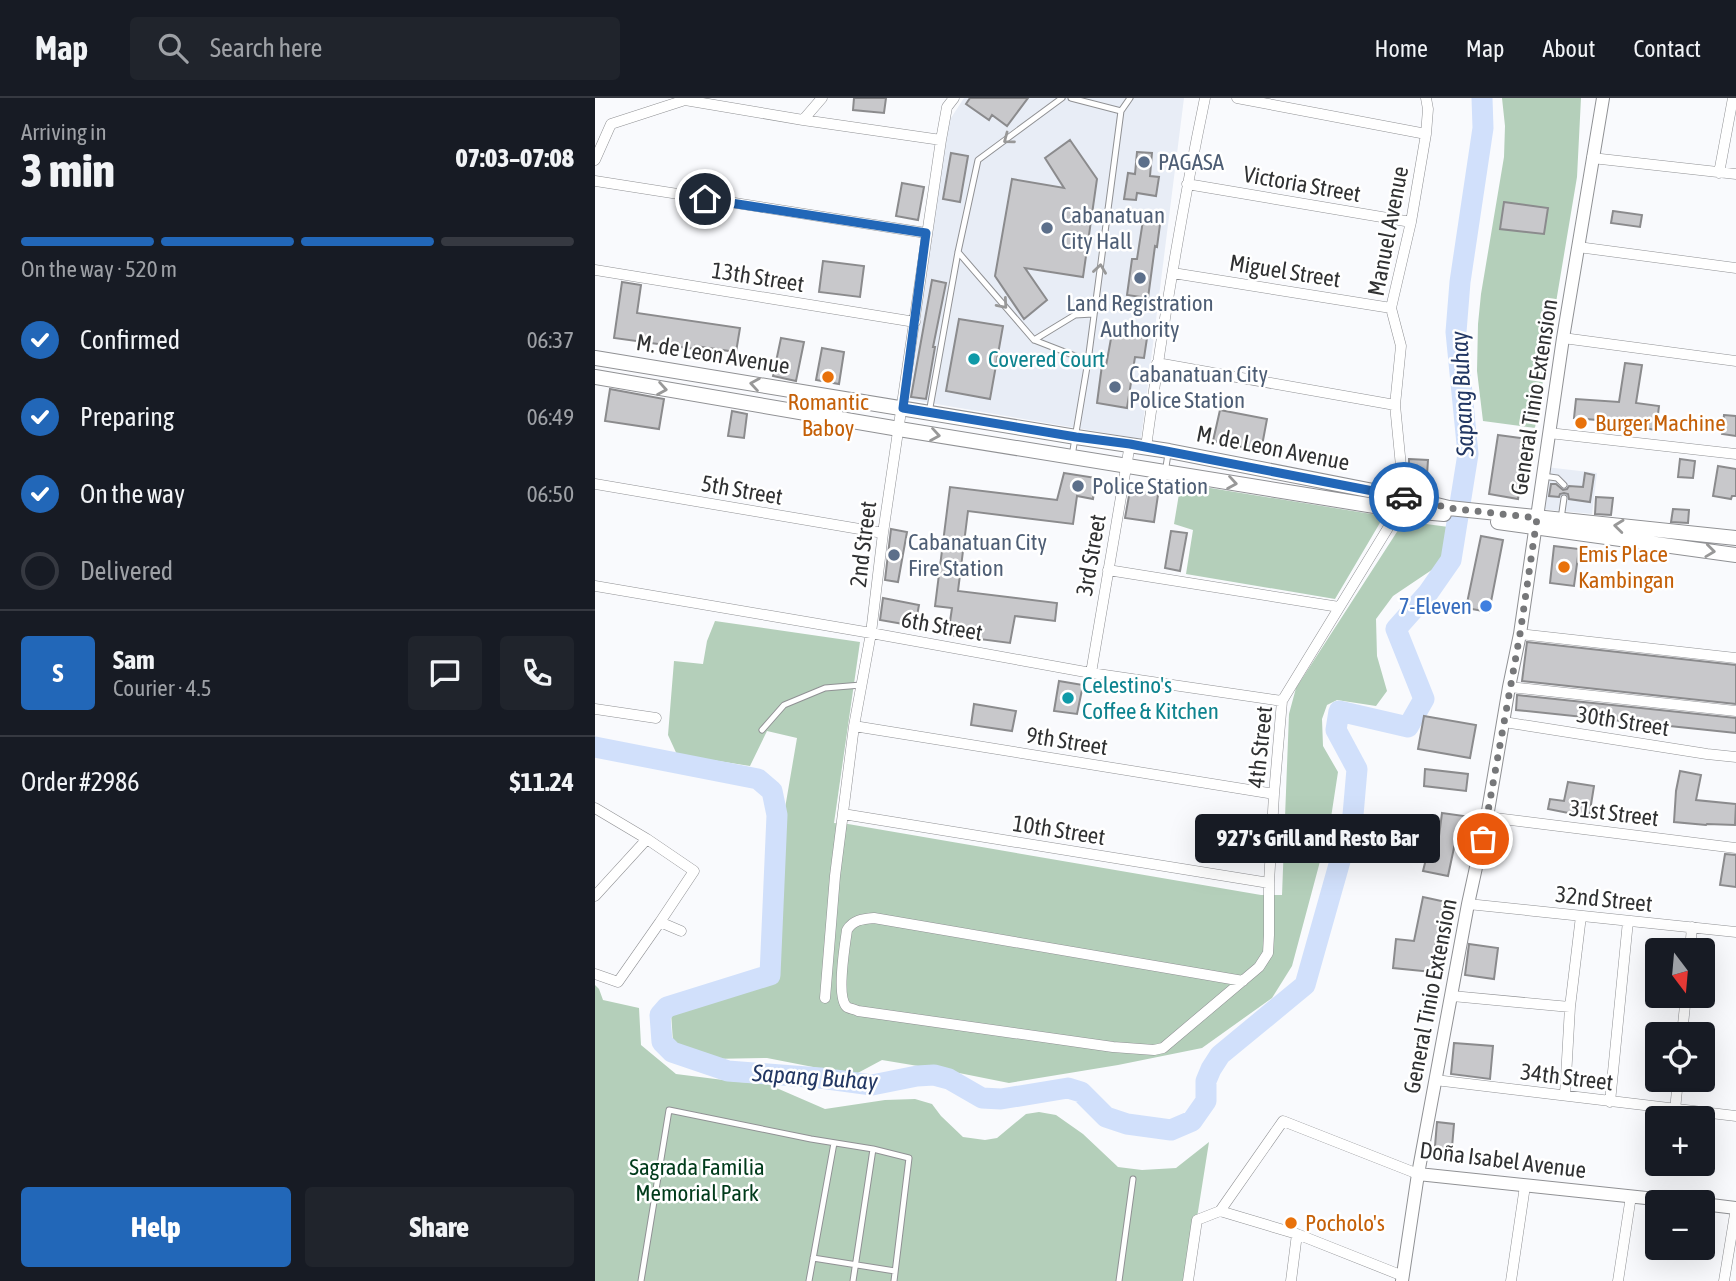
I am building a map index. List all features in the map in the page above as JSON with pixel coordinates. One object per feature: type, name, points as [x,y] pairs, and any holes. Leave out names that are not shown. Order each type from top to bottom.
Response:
[{"type":"main road","name":"M. de Leon Avenue","points":[[595,358],[1130,444],[1401,503]]},
{"type":"main road","name":"M. de Leon Avenue","points":[[595,377],[1126,466],[1401,503],[1736,555]]},
{"type":"main road","name":"M. de Leon Avenue","points":[[1537,523],[1561,520],[1736,538]]},
{"type":"street","points":[[803,120],[822,98]]},
{"type":"street","name":"2nd Street","points":[[825,998],[835,876],[854,726],[871,633],[926,233],[947,107],[954,98]]},
{"type":"street","points":[[1146,447],[1187,184],[1205,98]]},
{"type":"street","points":[[1237,98],[1426,134]]},
{"type":"street","name":"Manuel Avenue","points":[[1401,503],[1395,405],[1401,346],[1391,308],[1411,222],[1426,134],[1429,109],[1426,98]]},
{"type":"street","name":"General Tinio Extension","points":[[1402,1279],[1435,1080],[1520,634],[1563,338],[1603,98]]},
{"type":"street","points":[[1719,173],[1733,98]]},
{"type":"street","points":[[595,160],[611,124],[685,100],[706,100],[803,120],[941,140]]},
{"type":"street","points":[[1592,158],[1736,174]]},
{"type":"street","points":[[595,181],[926,233]]},
{"type":"street","name":"Victoria Street","points":[[1187,184],[1411,222]]},
{"type":"street","points":[[1578,247],[1736,268]]},
{"type":"street","name":"13th Street","points":[[595,270],[915,322]]},
{"type":"street","name":"Miguel Street","points":[[1173,273],[1391,308]]},
{"type":"street","points":[[1563,338],[1736,361]]},
{"type":"street","points":[[1157,363],[1395,405]]},
{"type":"street","points":[[1549,433],[1736,454]]},
{"type":"street","name":"3rd Street","points":[[1090,673],[1130,444]]},
{"type":"street","name":"5th Street","points":[[595,484],[883,533]]},
{"type":"street","name":"4th Street","points":[[1243,981],[874,918],[861,919],[851,924],[847,930],[842,1000],[847,1007],[858,1011],[1154,1050],[1163,1048],[1243,981],[1259,967],[1268,953],[1269,883],[1282,701],[1401,503]]},
{"type":"street","points":[[1108,569],[1339,607]]},
{"type":"street","name":"6th Street","points":[[595,586],[1090,673],[1282,701]]},
{"type":"street","points":[[1520,634],[1736,658]]},
{"type":"street","points":[[1509,687],[1736,711]]},
{"type":"street","points":[[595,709],[656,718]]},
{"type":"street","name":"30th Street","points":[[1504,722],[1736,757]]},
{"type":"street","name":"9th Street","points":[[854,726],[1274,794]]},
{"type":"street","points":[[595,974],[618,982],[694,870],[596,810]]},
{"type":"street","name":"10th Street","points":[[843,814],[1269,883]]},
{"type":"street","name":"31st Street","points":[[1487,817],[1736,848]]},
{"type":"street","points":[[595,896],[647,839]]},
{"type":"street","name":"32nd Street","points":[[1468,904],[1736,932]]},
{"type":"street","points":[[1565,1096],[1570,1007],[1581,916]]},
{"type":"street","points":[[1610,1102],[1628,921]]},
{"type":"street","points":[[660,922],[681,931]]},
{"type":"street","points":[[1691,938],[1692,928]]},
{"type":"street","points":[[1452,996],[1570,1007]]},
{"type":"street","name":"34th Street","points":[[1435,1080],[1645,1106]]},
{"type":"street","name":"34th Street","points":[[1715,1114],[1736,1116]]},
{"type":"street","name":"Doña Isabel Avenue","points":[[1220,1211],[1283,1121],[1418,1174],[1645,1198]]},
{"type":"street","points":[[1511,1281],[1525,1186]]},
{"type":"street","points":[[1618,1281],[1631,1196]]},
{"type":"street","points":[[1715,1205],[1736,1208],[1724,1281]]},
{"type":"street","points":[[1188,1281],[1197,1220],[1220,1211],[1297,1234],[1402,1279]]},
{"type":"street","points":[[1291,1281],[1297,1234]]},
{"type":"lane","points":[[929,413],[958,252],[978,160],[1062,98]]},
{"type":"lane","points":[[1070,98],[1121,111]]},
{"type":"lane","points":[[1072,457],[1089,361],[1121,111],[1130,98]]},
{"type":"lane","points":[[958,252],[1034,340],[1089,361]]},
{"type":"lane","points":[[1034,340],[1075,315],[1093,314]]},
{"type":"lane","points":[[1163,492],[1168,451]]},
{"type":"lane","points":[[1543,476],[1557,478],[1564,485]]},
{"type":"lane","points":[[1561,520],[1564,498]]},
{"type":"lane","points":[[762,730],[784,705],[825,688],[862,685]]},
{"type":"lane","points":[[641,1281],[669,1110],[909,1158],[894,1281]]},
{"type":"lane","points":[[809,1281],[834,1143]]},
{"type":"lane","points":[[853,1281],[873,1149]]},
{"type":"lane","points":[[1119,1281],[1133,1179]]},
{"type":"lane","points":[[813,1258],[895,1271]]},
{"type":"shaded area","points":[[964,98],[1184,98],[1141,439],[907,399],[949,121]]},
{"type":"shaded area","points":[[1546,467],[1597,473],[1592,514],[1541,509]]},
{"type":"green space","points":[[1502,98],[1581,98],[1577,177],[1535,428],[1483,421],[1477,371],[1481,294],[1504,157]]},
{"type":"green space","points":[[1189,483],[1384,516],[1335,599],[1186,574],[1193,530],[1174,524],[1180,488]]},
{"type":"green space","points":[[1404,521],[1456,528],[1448,559],[1393,596],[1376,619],[1377,656],[1387,691],[1376,706],[1337,700],[1327,705],[1322,719],[1323,746],[1338,772],[1330,824],[1292,966],[1272,998],[1202,1048],[1009,1083],[882,1060],[854,1075],[767,1058],[709,1059],[673,1042],[671,1012],[778,982],[783,820],[797,738],[767,731],[750,766],[712,760],[679,759],[668,735],[674,661],[703,664],[707,641],[715,621],[860,642],[834,823],[1261,895],[1282,895],[1289,714],[1296,688]]},
{"type":"green space","name":"Sagrada Familia Memorial Park","points":[[595,985],[603,1000],[639,1008],[641,1045],[676,1074],[765,1083],[825,1109],[885,1100],[915,1099],[932,1104],[963,1137],[985,1140],[997,1138],[1026,1114],[1039,1112],[1056,1115],[1083,1134],[1118,1167],[1142,1170],[1176,1168],[1209,1142],[1187,1281],[595,1281]]},
{"type":"building","points":[[854,98],[886,98],[884,113],[853,110]]},
{"type":"building","points":[[970,98],[1028,98],[1007,126],[992,115],[989,120],[966,104]]},
{"type":"building","name":"Cabanatuan City Hall","points":[[1070,140],[1097,179],[1083,277],[1025,268],[1047,300],[1024,319],[995,276],[1012,179],[1064,188],[1045,158]]},
{"type":"building","points":[[1137,152],[1152,153],[1150,176],[1159,177],[1156,196],[1137,193],[1136,200],[1124,199],[1128,173],[1135,174]]},
{"type":"building","points":[[951,153],[968,156],[960,202],[943,199]]},
{"type":"building","points":[[902,183],[924,187],[918,220],[896,216]]},
{"type":"building","points":[[1504,202],[1548,208],[1544,234],[1500,229]]},
{"type":"building","points":[[1613,211],[1642,215],[1640,227],[1611,223]]},
{"type":"building","points":[[1144,214],[1161,217],[1148,298],[1127,295],[1132,259],[1137,259]]},
{"type":"building","points":[[823,261],[864,266],[860,297],[819,292]]},
{"type":"building","points":[[932,280],[946,283],[926,399],[911,397]]},
{"type":"building","points":[[622,282],[641,285],[637,313],[740,328],[736,352],[614,338]]},
{"type":"building","name":"Covered Court","points":[[959,319],[1003,326],[990,399],[946,391]]},
{"type":"building","points":[[1112,333],[1147,338],[1144,358],[1135,357],[1127,408],[1097,403],[1102,365],[1106,366]]},
{"type":"building","points":[[781,338],[804,342],[796,381],[773,376]]},
{"type":"building","points":[[822,348],[844,352],[839,384],[816,380]]},
{"type":"building","points":[[1625,363],[1642,365],[1636,403],[1659,406],[1656,430],[1613,423],[1613,426],[1597,424],[1597,420],[1574,418],[1576,399],[1619,402]]},
{"type":"building","points":[[610,389],[664,399],[659,429],[605,421]]},
{"type":"building","points":[[1220,410],[1267,419],[1261,451],[1213,441]]},
{"type":"building","points":[[732,411],[747,414],[744,438],[728,436]]},
{"type":"building","points":[[1724,415],[1736,416],[1736,436],[1722,434]]},
{"type":"building","points":[[1498,435],[1527,439],[1518,499],[1489,494]]},
{"type":"building","points":[[1409,459],[1428,460],[1427,475],[1409,474]]},
{"type":"building","points":[[1680,459],[1695,461],[1693,478],[1678,477]]},
{"type":"building","points":[[1718,466],[1736,469],[1736,496],[1731,499],[1713,496]]},
{"type":"building","points":[[1064,473],[1096,478],[1093,499],[1077,496],[1073,524],[968,511],[958,591],[1057,603],[1055,621],[1015,616],[1010,643],[948,635],[952,608],[935,606],[950,487],[1057,500]]},
{"type":"building","points":[[1585,473],[1594,475],[1590,502],[1569,499],[1568,494],[1564,493],[1559,497],[1549,496],[1551,484],[1556,484],[1563,490],[1569,486],[1583,487]]},
{"type":"building","points":[[1130,490],[1158,495],[1154,522],[1125,518]]},
{"type":"building","points":[[1596,497],[1613,498],[1611,515],[1595,514]]},
{"type":"building","points":[[1673,509],[1689,510],[1688,523],[1671,522]]},
{"type":"building","name":"Cabanatuan City Fire Station","points":[[891,529],[907,532],[898,582],[885,580]]},
{"type":"building","points":[[1171,531],[1187,533],[1180,571],[1165,568]]},
{"type":"building","points":[[1481,536],[1503,540],[1489,612],[1466,608]]},
{"type":"building","points":[[1554,546],[1579,549],[1574,586],[1550,583]]},
{"type":"building","points":[[883,598],[919,605],[915,626],[880,620]]},
{"type":"building","points":[[1527,642],[1736,665],[1736,704],[1522,681]]},
{"type":"building","name":"Celestino's Coffee & Kitchen","points":[[1059,681],[1083,685],[1077,714],[1054,711]]},
{"type":"building","points":[[1517,695],[1736,718],[1736,733],[1516,710]]},
{"type":"building","points":[[974,704],[1016,711],[1012,731],[971,725]]},
{"type":"building","points":[[1424,716],[1476,725],[1470,758],[1418,749]]},
{"type":"building","points":[[1425,769],[1468,774],[1466,791],[1424,786]]},
{"type":"building","points":[[1680,771],[1701,775],[1696,800],[1736,804],[1735,825],[1674,822]]},
{"type":"building","points":[[1568,782],[1594,786],[1589,817],[1548,809],[1550,799],[1564,801]]},
{"type":"building","points":[[1442,813],[1464,816],[1460,844],[1455,843],[1448,876],[1423,871],[1430,843],[1438,844]]},
{"type":"building","points":[[1725,854],[1736,855],[1736,887],[1720,885]]},
{"type":"building","points":[[1423,897],[1446,902],[1438,940],[1436,939],[1432,972],[1393,968],[1396,939],[1414,941]]},
{"type":"building","points":[[1469,944],[1498,948],[1494,979],[1465,975]]},
{"type":"building","points":[[1454,1043],[1493,1046],[1490,1079],[1451,1074]]},
{"type":"building","points":[[1437,1122],[1454,1124],[1451,1159],[1434,1158]]},
{"type":"waterway","name":"Sapang Buhay","points":[[595,747],[758,779],[772,791],[777,815],[770,975],[667,1007],[660,1015],[662,1042],[672,1052],[728,1071],[872,1085],[934,1075],[949,1079],[982,1098],[1001,1099],[1068,1088],[1081,1092],[1106,1117],[1127,1124],[1171,1130],[1192,1121],[1206,1101],[1206,1081],[1220,1055],[1305,985],[1353,815],[1357,769],[1336,730],[1339,711],[1408,727],[1424,699],[1396,629],[1428,593],[1451,560],[1468,454],[1456,332],[1460,282],[1483,128],[1482,98]]},
{"type":"way so far","points":[[1404,497],[1449,508],[1537,518],[1520,634],[1483,839]]},
{"type":"place","name":"PAGASA","points":[[1144,162]]},
{"type":"place","name":"Cabanatuan City Hall","points":[[1047,228]]},
{"type":"place","name":"Land Registration Authority","points":[[1140,278]]},
{"type":"place","name":"Covered Court","points":[[974,359]]},
{"type":"place","name":"Romantic Baboy","points":[[828,377]]},
{"type":"place","name":"Cabanatuan City Police Station","points":[[1115,387]]},
{"type":"place","name":"Burger Machine","points":[[1581,423]]},
{"type":"place","name":"Police Station","points":[[1078,486]]},
{"type":"place","name":"Cabanatuan City Fire Station","points":[[894,555]]},
{"type":"place","name":"Emis Place Kambingan","points":[[1564,567]]},
{"type":"place","name":"7-Eleven","points":[[1486,606]]},
{"type":"place","name":"Celestino's Coffee & Kitchen","points":[[1068,698]]},
{"type":"place","name":"927's Grill and Resto Bar","points":[[1483,839]]},
{"type":"place","name":"Pocholo's","points":[[1291,1223]]},
{"type":"route","points":[[705,199],[926,233],[903,408],[1130,444],[1404,497]]}]
